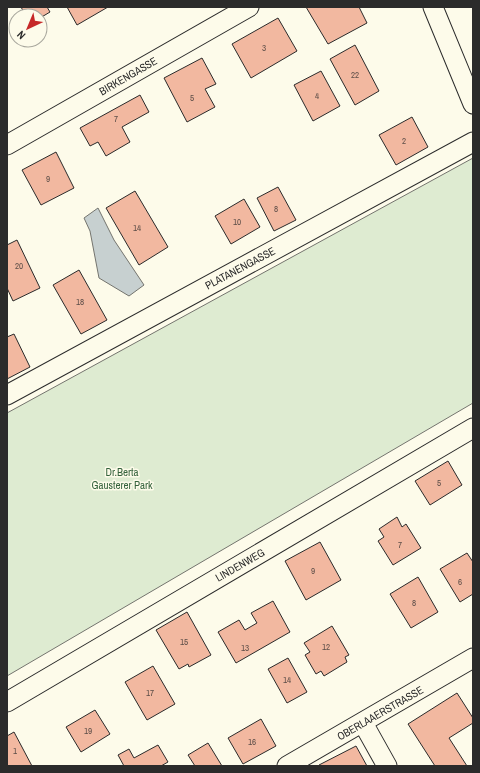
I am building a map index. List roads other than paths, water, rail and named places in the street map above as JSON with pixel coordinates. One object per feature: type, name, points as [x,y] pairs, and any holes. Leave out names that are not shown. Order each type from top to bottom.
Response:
[{"type":"street","name":"BIRKENGASSE","points":[[7,145],[249,7]]},
{"type":"street","points":[[433,7],[473,104]]},
{"type":"street","name":"PLATANENGASSE","points":[[7,395],[473,142]]},
{"type":"street","name":"LINDENWEG","points":[[7,702],[473,428]]},
{"type":"street","name":"OBERLAAERSTRASSE","points":[[287,766],[473,658]]},
{"type":"street","points":[[363,723],[387,766]]},
{"type":"park label","name":"Dr.Berta Gausterer Park","points":[[122,478]]}]
